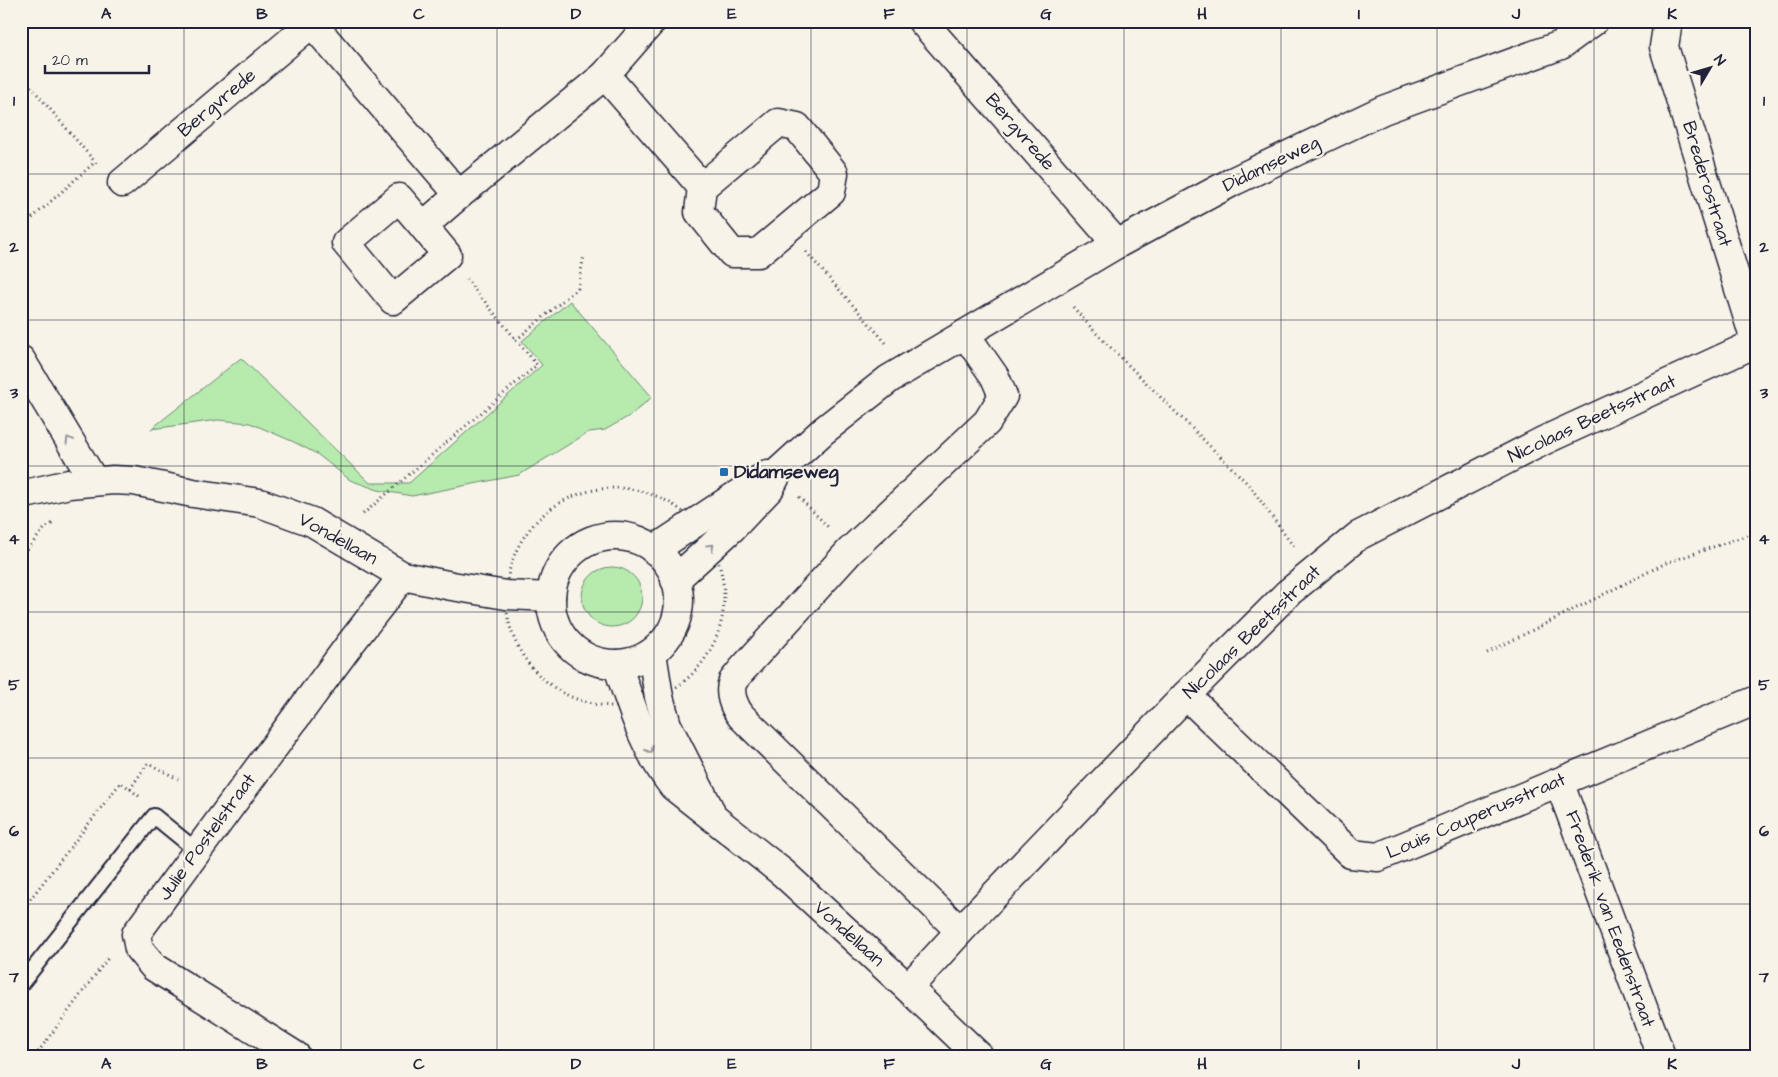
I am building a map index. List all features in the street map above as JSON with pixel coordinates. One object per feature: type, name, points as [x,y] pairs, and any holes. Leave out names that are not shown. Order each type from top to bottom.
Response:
[{"type":"street","points":[[423,226],[604,76],[652,21]]},
{"type":"street","name":"Bergvrede","points":[[922,21],[1117,244]]},
{"type":"street","name":"Brederostraat","points":[[1668,21],[1664,47],[1756,345]]},
{"type":"street","name":"Bergvrede","points":[[122,183],[311,22],[459,195]]},
{"type":"street","name":"Didamseweg","points":[[675,580],[731,529],[770,488],[786,482],[823,431],[889,379],[1117,244],[1234,181],[1383,110],[1561,45],[1593,23]]},
{"type":"street","points":[[604,76],[702,187]]},
{"type":"street","points":[[778,123],[797,127],[834,173],[831,192],[786,229],[758,253],[732,253],[699,212],[702,187],[778,123]]},
{"type":"street","points":[[399,198],[423,226],[447,255],[394,300],[346,243],[399,198]]},
{"type":"street","points":[[960,931],[741,716],[735,708],[732,695],[733,681],[741,671],[850,551],[987,422],[1003,396],[995,377],[965,334]]},
{"type":"street","name":"Nicolaas Beetsstraat","points":[[908,988],[960,931],[1186,695],[1288,593],[1358,536],[1545,440],[1756,345]]},
{"type":"street","points":[[21,360],[94,481]]},
{"type":"street","name":"Didamseweg","points":[[654,550],[765,475],[786,482]]},
{"type":"street","name":"Vondellaan","points":[[21,495],[69,484],[94,481],[134,481],[192,493],[260,503],[312,522],[403,576],[506,595],[551,596]]},
{"type":"street","points":[[605,537],[622,537],[639,542],[654,550],[663,559],[675,580],[678,607],[670,633],[652,652],[641,659],[617,664],[600,663],[583,656],[569,645],[558,631],[552,614],[551,596],[554,579],[562,564],[574,551],[588,542],[605,537]]},
{"type":"street","name":"Julie Postelstraat","points":[[136,934],[350,644],[403,576]]},
{"type":"street","name":"Vondellaan","points":[[652,652],[659,697],[667,725],[714,818]]},
{"type":"street","name":"Vondellaan","points":[[617,664],[630,705],[661,770],[673,786],[782,873],[979,1056]]},
{"type":"street","name":"Louis Couperusstraat","points":[[1186,695],[1351,854],[1378,857],[1757,700]]},
{"type":"street","name":"Frederik van Eedenstraat","points":[[1559,782],[1661,1056]]},
{"type":"street","points":[[136,934],[139,949],[154,967],[296,1056]]},
{"type":"lane","points":[[21,984],[154,816],[198,850]]},
{"type":"path","points":[[21,75],[95,162],[115,189],[122,183]]},
{"type":"path","points":[[21,228],[95,162]]},
{"type":"path","points":[[786,229],[908,368]]},
{"type":"path","points":[[336,537],[537,365],[447,255]]},
{"type":"path","points":[[516,340],[578,288],[584,255]]},
{"type":"path","points":[[1051,283],[1095,332],[1248,484],[1313,572]]},
{"type":"path","points":[[786,482],[850,551]]},
{"type":"path","points":[[615,488],[639,491],[662,499],[682,511],[694,522],[711,546],[719,565],[724,587],[724,610],[719,632],[709,653],[696,671],[679,686],[659,697],[630,705],[607,706],[584,702],[562,692],[543,679],[527,661],[516,641],[508,618],[506,595],[509,571],[518,548],[531,528],[548,511],[568,498],[591,491],[615,488]]},
{"type":"path","points":[[1487,652],[1666,563],[1757,532]]},
{"type":"path","points":[[130,789],[148,763],[178,780]]},
{"type":"path","points":[[21,911],[121,782],[146,802],[154,816]]},
{"type":"path","points":[[35,1056],[113,952],[136,934]]},
{"type":"green space","points":[[570,301],[652,397],[631,415],[605,430],[589,432],[519,475],[412,496],[378,490],[350,480],[317,454],[250,423],[218,420],[151,429],[241,358],[370,483],[409,483],[542,365],[522,341]]},
{"type":"green space","points":[[612,567],[628,572],[633,576],[637,581],[642,597],[637,613],[633,618],[628,622],[612,627],[596,622],[591,618],[587,613],[582,597],[587,581],[591,576],[596,572]]},
{"type":"place","name":"Didamseweg","points":[[724,472]]}]
